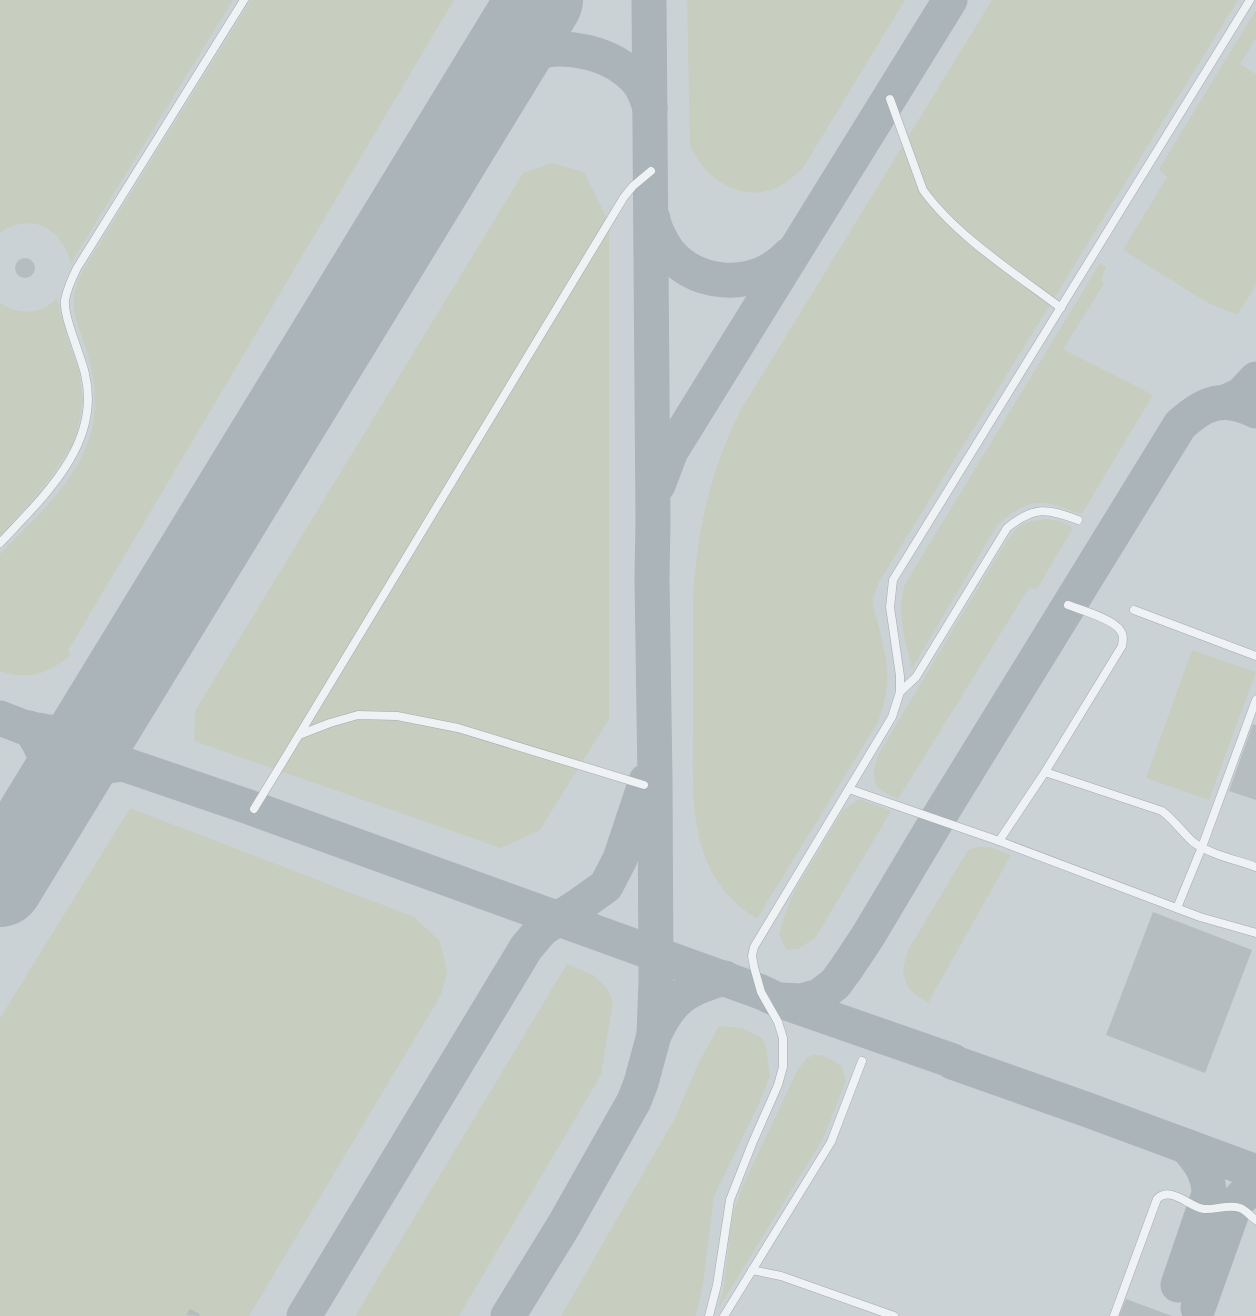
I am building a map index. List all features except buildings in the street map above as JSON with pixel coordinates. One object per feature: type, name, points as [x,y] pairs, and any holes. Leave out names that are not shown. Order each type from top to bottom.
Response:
[{"type":"lane","points":[[0,543],[51,489],[76,450],[88,416],[89,393],[69,324],[65,302],[76,268],[244,0]]},
{"type":"lane","points":[[709,1316],[717,1285],[730,1200],[778,1085],[783,1066],[783,1038],[778,1022],[761,992],[752,956],[754,947],[892,717],[900,692],[900,676],[890,607],[894,580],[1250,0]]},
{"type":"lane","points":[[890,99],[923,190],[932,204],[949,222],[1062,308]]},
{"type":"lane","points":[[254,809],[624,197],[633,186],[651,171]]},
{"type":"lane","points":[[900,692],[916,677],[1007,528],[1019,518],[1031,512],[1056,511],[1078,520]]},
{"type":"lane","points":[[999,842],[1045,772],[1122,646],[1121,630],[1115,624],[1068,605]]},
{"type":"lane","points":[[1134,610],[1256,656]]},
{"type":"lane","points":[[1177,908],[1202,847],[1256,700]]},
{"type":"lane","points":[[299,735],[358,715],[397,716],[458,728],[644,785]]},
{"type":"lane","points":[[1045,772],[1162,811],[1193,841],[1202,847],[1256,867]]},
{"type":"lane","points":[[849,789],[999,842],[1200,917],[1256,933]]},
{"type":"lane","points":[[724,1316],[831,1142],[862,1061]]},
{"type":"lane","points":[[1114,1316],[1157,1199],[1161,1195],[1171,1194],[1205,1209],[1241,1208],[1256,1220]]},
{"type":"lane","points":[[752,1270],[781,1276],[894,1316]]},
{"type":"shaded area","points":[[0,0],[1256,0],[1256,1316],[0,1316]]},
{"type":"green space","points":[[0,0],[233,0],[71,263],[61,241],[44,227],[34,224],[23,224],[0,233]]},
{"type":"green space","points":[[251,0],[454,0],[68,651],[71,655],[63,662],[38,674],[20,675],[0,671],[0,554],[43,509],[62,487],[77,465],[88,441],[94,415],[94,385],[74,305],[76,286],[80,275]]},
{"type":"green space","points":[[687,0],[905,0],[803,168],[777,187],[755,193],[731,188],[711,175],[695,156],[690,145]]},
{"type":"green space","points":[[992,0],[1238,0],[879,582],[873,604],[884,649],[887,677],[883,706],[878,722],[757,919],[734,901],[717,880],[705,857],[698,832],[694,806],[693,598],[698,549],[707,502],[721,456],[740,411]]},
{"type":"green space","points":[[1256,10],[1256,38],[1240,64],[1256,74],[1256,285],[1237,315],[1208,303],[1123,250],[1167,177],[1159,169]]},
{"type":"green space","points":[[552,163],[584,172],[609,223],[609,719],[540,830],[501,848],[194,741],[195,711],[523,173]]},
{"type":"green space","points":[[1100,263],[1106,267],[1101,280],[1104,284],[1063,349],[1153,395],[1082,514],[1044,503],[1030,504],[1017,510],[996,527],[912,669],[901,617],[902,595],[905,584]]},
{"type":"green space","points":[[57,298],[67,337],[79,369],[83,401],[78,428],[73,444],[51,477],[0,536],[0,303],[15,310],[30,311],[44,308]]},
{"type":"green space","points":[[1048,519],[1061,521],[1073,528],[1037,589],[1029,588],[898,799],[889,795],[875,783],[874,772],[878,755],[1012,534],[1025,523]]},
{"type":"green space","points":[[1192,650],[1256,672],[1209,800],[1146,778]]},
{"type":"green space","points":[[860,799],[891,811],[816,937],[798,949],[787,950],[779,935],[784,916],[794,892],[843,810]]},
{"type":"green space","points":[[130,808],[414,917],[440,941],[447,972],[441,995],[249,1316],[0,1316],[0,1018]]},
{"type":"green space","points":[[977,847],[990,847],[1011,855],[928,1003],[913,993],[905,980],[903,971],[908,950],[968,850]]},
{"type":"green space","points":[[567,964],[593,975],[606,987],[613,1001],[601,1075],[459,1316],[355,1316]]},
{"type":"green space","points":[[719,1026],[742,1028],[762,1038],[766,1047],[770,1076],[758,1106],[714,1196],[703,1285],[696,1316],[561,1316],[675,1118],[698,1064]]},
{"type":"green space","points":[[813,1055],[822,1055],[836,1062],[842,1067],[846,1081],[823,1139],[718,1309],[724,1288],[733,1214],[743,1185],[798,1069],[807,1058]]},
{"type":"taxiway","points":[[508,1316],[564,1225],[634,1101],[654,1035],[656,982],[649,0]]},
{"type":"taxiway","points":[[658,485],[671,451],[950,0]]},
{"type":"taxiway","points":[[479,99],[500,74],[512,64],[541,51],[556,49],[587,52],[616,64],[639,83],[646,95],[650,108]]},
{"type":"taxiway","points":[[653,219],[663,244],[674,259],[705,277],[723,280],[759,275],[775,267],[789,255]]},
{"type":"taxiway","points":[[1228,401],[1241,395],[1256,379]]},
{"type":"taxiway","points":[[780,1000],[801,1001],[819,996],[835,984],[846,969],[1180,425],[1198,411],[1215,403],[1234,403],[1256,411]]},
{"type":"taxiway","points":[[38,730],[49,732],[68,731],[84,724],[108,706]]},
{"type":"taxiway","points":[[0,718],[82,750],[249,807],[1256,1172]]},
{"type":"taxiway","points":[[29,728],[42,749],[48,769],[47,790],[42,814]]},
{"type":"taxiway","points":[[54,795],[85,773],[102,767],[122,764]]},
{"type":"taxiway","points":[[304,1316],[526,948],[542,929],[606,886],[620,859],[646,781]]},
{"type":"taxiway","points":[[654,1035],[667,1012],[682,996],[700,986],[725,978]]},
{"type":"taxiway","points":[[1178,1285],[1209,1194],[1205,1174],[1186,1146]]},
{"type":"taxiway","points":[[1198,1308],[1234,1207],[1243,1196],[1256,1188]]},
{"type":"runway","points":[[0,884],[540,0]]}]
